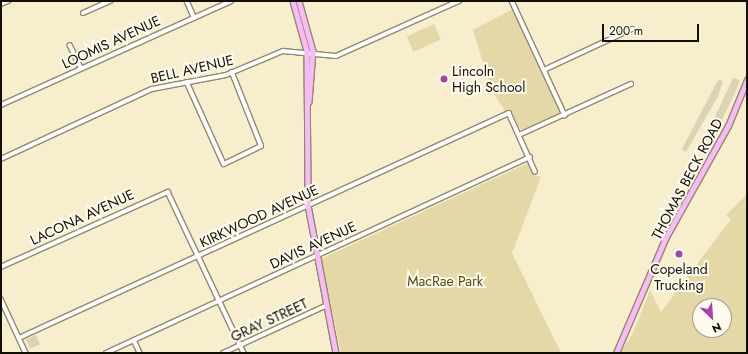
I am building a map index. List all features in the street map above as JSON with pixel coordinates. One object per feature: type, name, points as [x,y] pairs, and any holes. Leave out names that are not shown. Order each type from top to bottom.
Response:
[{"type":"main road","points":[[293,1],[307,51],[309,102],[308,205],[325,306],[336,353]]},
{"type":"main road","points":[[299,1],[313,51],[309,102]]},
{"type":"main road","name":"THOMAS BECK ROAD","points":[[616,353],[665,239],[735,113],[747,80]]},
{"type":"street","points":[[1,4],[8,1]]},
{"type":"street","points":[[83,13],[110,1]]},
{"type":"street","points":[[187,1],[194,17]]},
{"type":"street","name":"LOOMIS AVENUE","points":[[1,105],[231,1]]},
{"type":"street","name":"BELL AVENUE","points":[[1,159],[152,89],[232,73],[283,51],[313,51],[336,56],[353,51],[459,1]]},
{"type":"street","points":[[512,1],[565,115]]},
{"type":"street","points":[[544,70],[632,28]]},
{"type":"street","points":[[70,45],[81,68]]},
{"type":"street","points":[[187,82],[224,164],[261,146],[232,73]]},
{"type":"street","points":[[535,171],[519,135],[631,84]]},
{"type":"street","name":"KIRKWOOD AVENUE","points":[[19,338],[509,113],[519,135]]},
{"type":"street","name":"DAVIS AVENUE","points":[[106,353],[530,158]]},
{"type":"street","name":"LACONA AVENUE","points":[[1,267],[163,192],[171,197],[198,256]]},
{"type":"street","points":[[198,256],[244,353]]},
{"type":"street","points":[[1,299],[26,353]]},
{"type":"street","name":"GRAY STREET","points":[[223,353],[325,306]]},
{"type":"street","points":[[134,340],[140,353]]},
{"type":"green space","points":[[513,9],[562,113],[521,130],[510,109],[505,111],[492,91],[473,30]]},
{"type":"green space","points":[[434,24],[441,40],[414,52],[407,36]]},
{"type":"green space","name":"MacRae Park","points":[[528,163],[534,175],[541,177],[512,253],[561,353],[341,353],[321,259]]},
{"type":"green space","points":[[747,194],[747,353],[620,353],[633,333],[650,290],[661,312],[731,219],[726,215]]},
{"type":"building","points":[[733,78],[740,80],[713,138],[707,134]]},
{"type":"building","points":[[718,80],[723,81],[718,96],[686,152],[682,149]]},
{"type":"building","points":[[36,335],[40,344],[30,349],[26,339]]},
{"type":"place","name":"Lincoln High School","points":[[444,79]]},
{"type":"place","name":"Copeland Trucking","points":[[679,254]]}]
